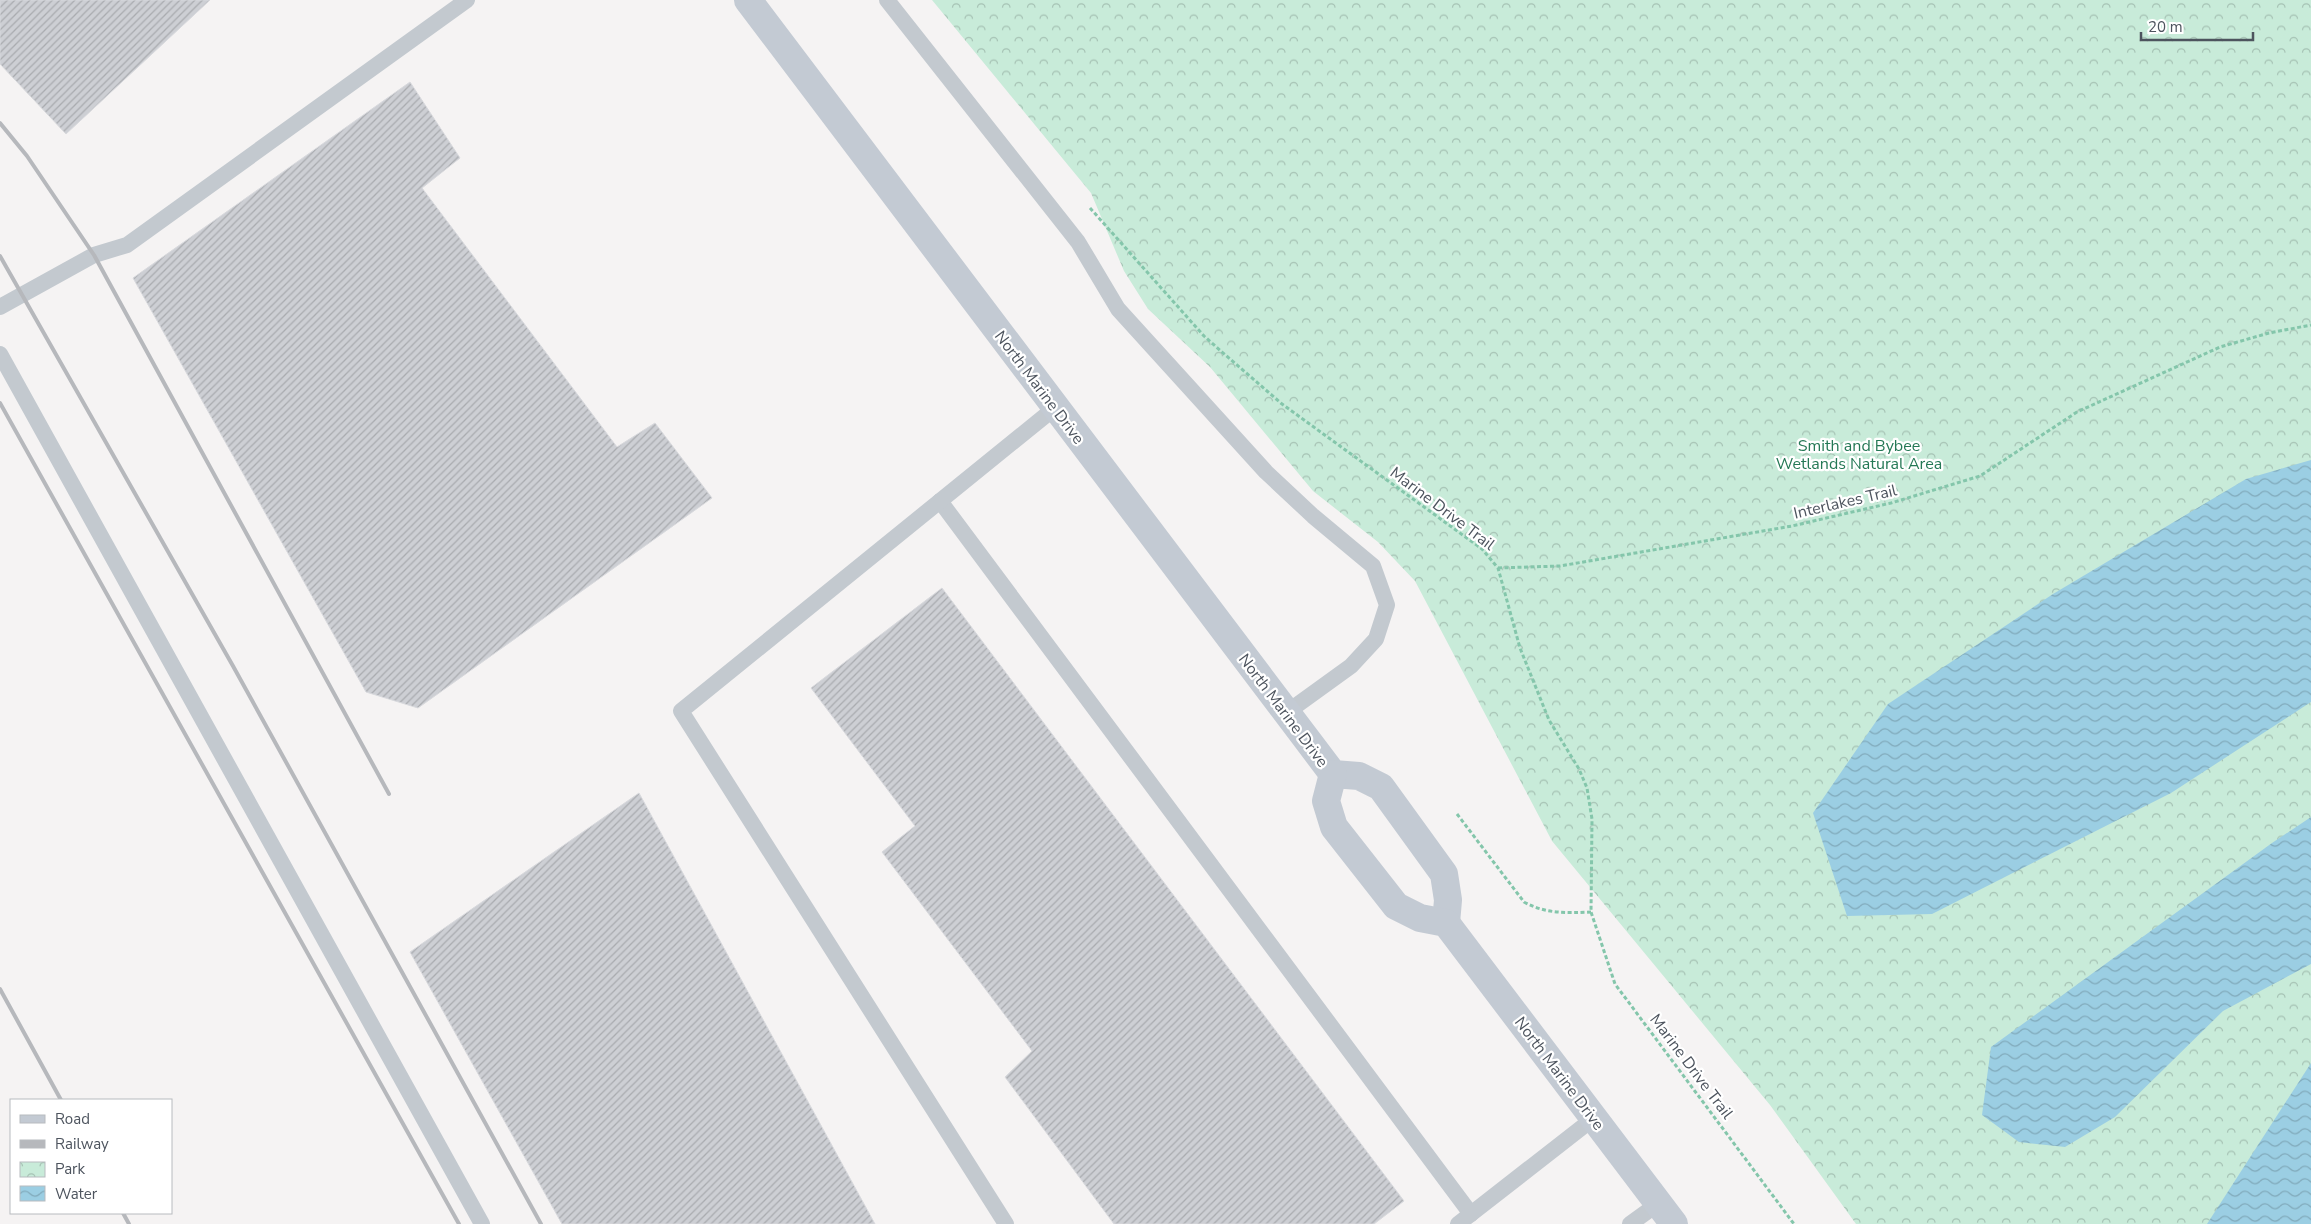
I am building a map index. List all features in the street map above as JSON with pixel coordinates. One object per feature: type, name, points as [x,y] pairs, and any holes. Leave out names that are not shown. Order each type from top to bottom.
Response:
[{"type":"main road","name":"North Marine Drive","points":[[748,0],[1333,774],[1359,776],[1380,787],[1444,874],[1448,900],[1446,923]]},
{"type":"main road","name":"North Marine Drive","points":[[1333,774],[1326,801],[1334,827],[1396,906],[1420,918],[1446,923],[1666,1214]]},
{"type":"lane","points":[[0,307],[94,255],[127,246],[467,0]]},
{"type":"lane","points":[[887,0],[1078,242],[1118,309],[1266,472],[1313,516],[1373,566],[1387,605],[1376,639],[1351,666],[1286,713]]},
{"type":"lane","points":[[0,354],[482,1224]]},
{"type":"lane","points":[[1006,1224],[681,711],[1056,408]]},
{"type":"lane","points":[[940,501],[1464,1219],[1594,1118]]},
{"type":"lane","points":[[1630,1224],[1666,1214]]},
{"type":"path","name":"Interlakes Trail","points":[[1498,568],[1560,566],[1792,526],[1891,504],[1980,476],[2077,412],[2220,347],[2268,333],[2311,325]]},
{"type":"path","name":"Marine Drive Trail","points":[[1204,336],[1282,404],[1482,549],[1498,568],[1520,648],[1549,720],[1579,769],[1587,788],[1592,819],[1591,912],[1615,984],[1794,1224]]},
{"type":"path","points":[[1457,814],[1524,902],[1538,910],[1555,913],[1591,912]]},
{"type":"green space","name":"Smith and Bybee Wetlands Natural Area","points":[[932,0],[2311,0],[2311,1224],[1856,1224],[1770,1105],[1552,841],[1415,581],[1378,542],[1313,491],[1210,367],[1148,309],[1124,271],[1091,193]]},
{"type":"water","points":[[2311,460],[2311,702],[2171,793],[1932,914],[1847,916],[1813,813],[1888,704],[2053,594],[2246,479]]},
{"type":"water","points":[[2311,817],[2311,964],[2223,1011],[2115,1117],[2065,1147],[2019,1142],[1982,1115],[1991,1047],[2272,843]]},
{"type":"water","points":[[2311,1063],[2311,1224],[2207,1224]]},
{"type":"building","points":[[0,0],[210,0],[66,134],[0,64]]},
{"type":"building","points":[[410,82],[460,158],[422,188],[617,447],[655,423],[712,498],[418,708],[366,692],[133,278]]},
{"type":"building","points":[[942,588],[1404,1201],[1374,1224],[1114,1224],[1005,1077],[1032,1051],[882,852],[915,826],[811,688]]},
{"type":"building","points":[[639,793],[875,1224],[562,1224],[410,952]]},
{"type":"railway","points":[[0,123],[27,156],[94,255],[389,794]]},
{"type":"railway","points":[[0,256],[233,666],[541,1224]]},
{"type":"railway","points":[[0,403],[459,1224]]},
{"type":"railway","points":[[0,989],[60,1099]]},
{"type":"railway","points":[[124,1214],[129,1224]]}]
